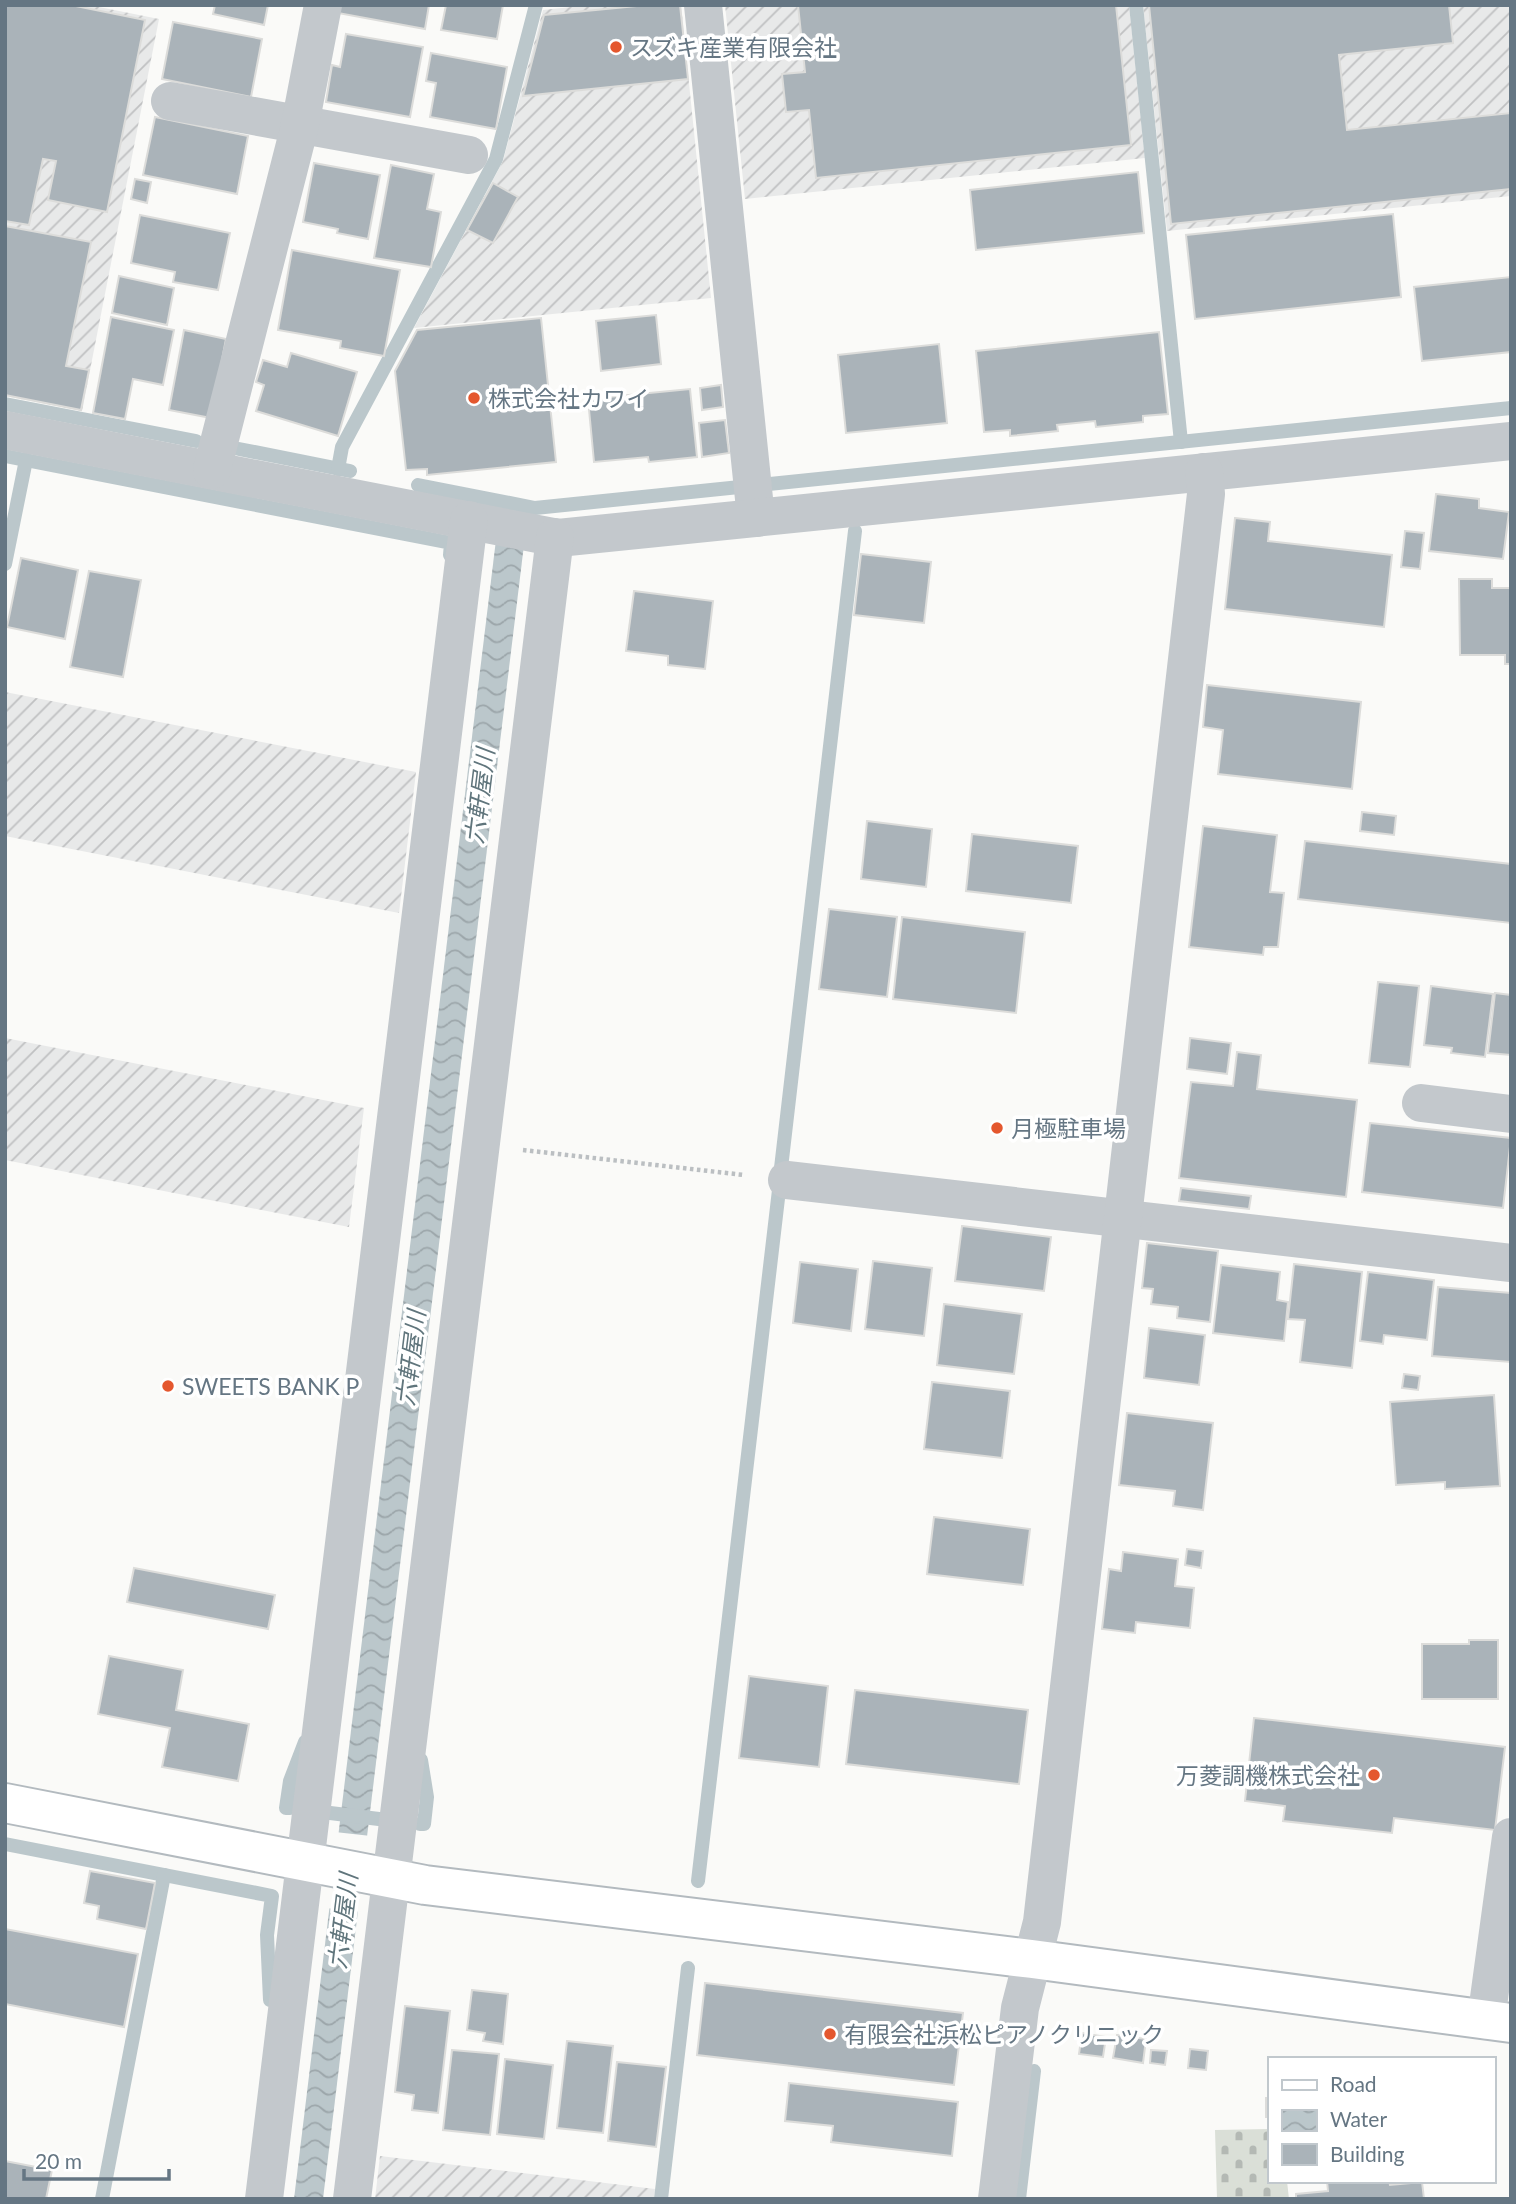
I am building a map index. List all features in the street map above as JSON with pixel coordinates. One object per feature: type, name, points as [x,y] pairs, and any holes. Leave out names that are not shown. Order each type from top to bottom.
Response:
[{"type":"street","points":[[212,470],[300,125],[323,5]]},
{"type":"street","points":[[704,5],[756,518]]},
{"type":"street","points":[[170,101],[469,155]]},
{"type":"street","points":[[5,430],[549,536],[756,518],[1511,441]]},
{"type":"street","points":[[997,2199],[1020,2008],[1042,1922],[1206,494],[1204,472]]},
{"type":"street","points":[[264,2199],[309,1862],[474,522]]},
{"type":"street","points":[[352,2199],[388,1878],[481,1145],[549,536]]},
{"type":"street","points":[[1421,1104],[1511,1114]]},
{"type":"street","points":[[787,1180],[1511,1263]]},
{"type":"street","points":[[5,1803],[388,1878],[1498,2021],[1511,1837]]},
{"type":"path","points":[[481,1145],[787,1180]]},
{"type":"shaded area","points":[[5,5],[89,5],[159,19],[82,411],[5,396]]},
{"type":"shaded area","points":[[590,5],[681,5],[711,298],[414,328],[503,161],[543,10]]},
{"type":"shaded area","points":[[725,5],[1129,5],[1145,158],[745,199]]},
{"type":"shaded area","points":[[1143,5],[1511,5],[1511,196],[1167,231]]},
{"type":"shaded area","points":[[5,692],[416,772],[399,913],[5,836]]},
{"type":"shaded area","points":[[5,1038],[364,1108],[349,1227],[5,1160]]},
{"type":"shaded area","points":[[380,2156],[655,2189],[654,2199],[375,2199]]},
{"type":"green space","points":[[1268,2129],[1268,2183],[1287,2183],[1289,2199],[1217,2199],[1215,2130]]},
{"type":"water","points":[[499,515],[527,520],[323,2199],[294,2199]]},
{"type":"pier","points":[[335,1832],[371,1836],[362,1912],[326,1908]]},
{"type":"building","points":[[5,5],[71,5],[145,20],[107,212],[48,200],[56,161],[43,159],[29,225],[5,221]]},
{"type":"building","points":[[215,5],[268,5],[264,25],[213,14]]},
{"type":"building","points":[[339,5],[429,5],[425,29],[338,13]]},
{"type":"building","points":[[446,5],[503,5],[497,39],[441,30]]},
{"type":"building","points":[[647,5],[680,5],[688,79],[523,96],[544,15]]},
{"type":"building","points":[[798,5],[1116,5],[1131,145],[816,178],[809,110],[786,112],[782,74],[805,72]]},
{"type":"building","points":[[1149,5],[1449,5],[1453,43],[1339,55],[1347,130],[1511,113],[1511,189],[1171,224]]},
{"type":"building","points":[[173,22],[262,39],[251,97],[162,79]]},
{"type":"building","points":[[346,34],[423,47],[410,117],[326,102],[332,65],[340,67]]},
{"type":"building","points":[[431,53],[507,67],[496,129],[430,117],[436,83],[426,81]]},
{"type":"building","points":[[155,117],[248,136],[237,194],[143,175]]},
{"type":"building","points":[[314,163],[380,175],[368,239],[303,222]]},
{"type":"building","points":[[391,165],[434,174],[427,209],[441,212],[431,267],[374,258]]},
{"type":"building","points":[[1138,172],[1144,233],[976,250],[970,190]]},
{"type":"building","points":[[135,179],[151,182],[147,203],[131,199]]},
{"type":"building","points":[[493,183],[518,197],[493,243],[467,230]]},
{"type":"building","points":[[1393,214],[1401,297],[1195,319],[1186,235]]},
{"type":"building","points":[[140,215],[230,233],[218,290],[173,282],[175,272],[131,263]]},
{"type":"building","points":[[5,226],[91,242],[66,366],[89,370],[81,410],[5,395]]},
{"type":"building","points":[[292,250],[400,270],[384,356],[340,348],[341,341],[278,330]]},
{"type":"building","points":[[119,276],[174,288],[167,325],[112,313]]},
{"type":"building","points":[[1511,277],[1511,352],[1422,361],[1414,287]]},
{"type":"building","points":[[656,315],[661,364],[601,371],[596,321]]},
{"type":"building","points":[[111,317],[174,330],[163,385],[133,379],[125,419],[93,413]]},
{"type":"building","points":[[541,318],[556,462],[427,475],[427,469],[406,470],[395,371],[417,330]]},
{"type":"building","points":[[184,330],[226,339],[211,418],[169,410]]},
{"type":"building","points":[[1159,332],[1168,414],[1143,416],[1143,422],[1096,427],[1095,421],[1057,425],[1058,431],[1010,436],[1010,430],[984,432],[976,351]]},
{"type":"building","points":[[939,344],[947,423],[846,433],[838,355]]},
{"type":"building","points":[[291,353],[357,372],[338,436],[256,411],[264,385],[256,382],[263,360],[287,367]]},
{"type":"building","points":[[721,385],[723,407],[702,410],[700,388]]},
{"type":"building","points":[[690,389],[697,457],[649,462],[648,457],[594,462],[588,399]]},
{"type":"building","points":[[725,420],[729,453],[702,457],[699,423]]},
{"type":"building","points":[[1436,494],[1479,499],[1479,508],[1509,512],[1503,559],[1429,551]]},
{"type":"building","points":[[1235,518],[1270,522],[1268,541],[1392,555],[1384,627],[1225,609]]},
{"type":"building","points":[[1405,531],[1424,533],[1420,569],[1401,567]]},
{"type":"building","points":[[861,554],[931,562],[924,623],[854,615]]},
{"type":"building","points":[[21,558],[78,570],[65,639],[7,627]]},
{"type":"building","points":[[89,571],[141,580],[123,677],[70,667]]},
{"type":"building","points":[[1459,579],[1492,579],[1492,588],[1511,588],[1511,664],[1505,664],[1505,655],[1460,655]]},
{"type":"building","points":[[634,591],[713,601],[705,669],[668,665],[668,656],[626,651]]},
{"type":"building","points":[[1207,685],[1361,702],[1352,789],[1218,774],[1223,730],[1203,727]]},
{"type":"building","points":[[1362,812],[1396,816],[1394,835],[1360,831]]},
{"type":"building","points":[[867,821],[932,829],[926,887],[861,879]]},
{"type":"building","points":[[1203,826],[1277,835],[1270,892],[1284,893],[1278,947],[1264,947],[1263,955],[1189,947]]},
{"type":"building","points":[[972,834],[1078,846],[1071,903],[966,891]]},
{"type":"building","points":[[1305,841],[1511,864],[1511,923],[1298,899]]},
{"type":"building","points":[[829,909],[897,917],[887,997],[819,989]]},
{"type":"building","points":[[902,917],[1025,932],[1016,1013],[893,999]]},
{"type":"building","points":[[1378,982],[1419,986],[1410,1067],[1369,1063]]},
{"type":"building","points":[[1431,986],[1493,994],[1485,1057],[1451,1053],[1452,1048],[1424,1045]]},
{"type":"building","points":[[1495,993],[1511,995],[1511,1055],[1488,1053]]},
{"type":"building","points":[[1190,1038],[1231,1043],[1227,1074],[1187,1069]]},
{"type":"building","points":[[1237,1052],[1261,1055],[1257,1089],[1357,1100],[1346,1197],[1179,1178],[1191,1082],[1233,1086]]},
{"type":"building","points":[[1370,1123],[1511,1138],[1503,1208],[1362,1192]]},
{"type":"building","points":[[1181,1188],[1251,1196],[1249,1209],[1179,1201]]},
{"type":"building","points":[[962,1226],[1051,1237],[1044,1291],[955,1281]]},
{"type":"building","points":[[1147,1243],[1218,1251],[1210,1322],[1177,1318],[1178,1307],[1151,1304],[1153,1289],[1142,1288]]},
{"type":"building","points":[[873,1261],[932,1268],[924,1336],[865,1329]]},
{"type":"building","points":[[800,1262],[858,1269],[851,1331],[793,1323]]},
{"type":"building","points":[[1294,1264],[1362,1272],[1352,1368],[1300,1362],[1305,1320],[1288,1319]]},
{"type":"building","points":[[1221,1265],[1280,1272],[1277,1300],[1288,1302],[1284,1341],[1213,1333]]},
{"type":"building","points":[[1368,1272],[1434,1280],[1427,1340],[1384,1335],[1383,1344],[1360,1341]]},
{"type":"building","points":[[1438,1287],[1511,1293],[1511,1362],[1432,1356]]},
{"type":"building","points":[[944,1304],[1022,1314],[1014,1374],[937,1365]]},
{"type":"building","points":[[1149,1328],[1205,1335],[1199,1385],[1144,1378]]},
{"type":"building","points":[[1404,1374],[1420,1376],[1418,1390],[1402,1388]]},
{"type":"building","points":[[932,1382],[1010,1391],[1002,1458],[924,1449]]},
{"type":"building","points":[[1494,1395],[1500,1486],[1445,1489],[1445,1482],[1396,1485],[1390,1402]]},
{"type":"building","points":[[1127,1413],[1213,1423],[1203,1510],[1173,1506],[1175,1491],[1119,1485]]},
{"type":"building","points":[[934,1517],[1030,1529],[1023,1585],[927,1574]]},
{"type":"building","points":[[1187,1549],[1203,1551],[1201,1568],[1185,1565]]},
{"type":"building","points":[[1123,1552],[1178,1559],[1175,1586],[1194,1588],[1190,1628],[1136,1622],[1135,1633],[1102,1629],[1109,1569],[1121,1571]]},
{"type":"building","points":[[134,1568],[275,1595],[268,1629],[127,1602]]},
{"type":"building","points":[[1469,1640],[1498,1640],[1498,1699],[1422,1699],[1422,1644],[1469,1644]]},
{"type":"building","points":[[109,1656],[183,1670],[176,1710],[249,1724],[238,1781],[162,1767],[170,1728],[98,1714]]},
{"type":"building","points":[[749,1676],[828,1686],[819,1767],[739,1758]]},
{"type":"building","points":[[855,1690],[1028,1710],[1019,1784],[846,1764]]},
{"type":"building","points":[[1254,1718],[1505,1747],[1495,1830],[1394,1818],[1392,1833],[1283,1821],[1285,1806],[1245,1801]]},
{"type":"building","points":[[90,1871],[155,1883],[146,1929],[97,1919],[99,1906],[84,1903]]},
{"type":"building","points":[[5,1929],[138,1954],[124,2027],[5,2004]]},
{"type":"building","points":[[705,1983],[963,2013],[954,2085],[697,2055]]},
{"type":"building","points":[[472,1990],[508,1994],[503,2044],[483,2041],[485,2033],[467,2030]]},
{"type":"building","points":[[405,2006],[450,2011],[438,2113],[412,2110],[414,2095],[395,2092]]},
{"type":"building","points":[[1082,2033],[1106,2037],[1103,2057],[1079,2054]]},
{"type":"building","points":[[1117,2035],[1146,2039],[1143,2063],[1113,2058]]},
{"type":"building","points":[[567,2041],[613,2046],[603,2133],[557,2128]]},
{"type":"building","points":[[1190,2049],[1208,2051],[1206,2070],[1188,2068]]},
{"type":"building","points":[[452,2050],[499,2054],[490,2135],[443,2130]]},
{"type":"building","points":[[1151,2050],[1167,2051],[1165,2065],[1150,2063]]},
{"type":"building","points":[[505,2059],[553,2065],[544,2139],[497,2134]]},
{"type":"building","points":[[617,2062],[666,2067],[656,2147],[608,2141]]},
{"type":"building","points":[[789,2083],[958,2102],[952,2156],[831,2142],[833,2126],[785,2121]]},
{"type":"building","points":[[1266,2098],[1268,2098],[1268,2117]]},
{"type":"building","points":[[5,2161],[52,2170],[46,2199],[5,2199]]},
{"type":"building","points":[[1327,2183],[1422,2183],[1424,2199],[1296,2199],[1296,2194],[1328,2191]]},
{"type":"waterway","points":[[338,469],[342,447],[496,159],[536,5]]},
{"type":"waterway","points":[[1136,5],[1181,442]]},
{"type":"waterway","points":[[5,404],[196,441]]},
{"type":"waterway","points":[[418,485],[535,508],[1511,408]]},
{"type":"waterway","points":[[239,449],[350,471]]},
{"type":"waterway","points":[[5,456],[451,543],[450,555]]},
{"type":"waterway","points":[[5,564],[26,460]]},
{"type":"waterway","points":[[781,1168],[855,531]]},
{"type":"waterway","points":[[698,1881],[779,1190]]},
{"type":"waterway","points":[[290,1808],[286,1808],[290,1781],[305,1742]]},
{"type":"waterway","points":[[420,1824],[424,1824],[427,1797],[421,1760]]},
{"type":"waterway","name":"六軒屋川","points":[[322,1812],[387,1820]]},
{"type":"waterway","points":[[5,1844],[272,1896],[267,1935],[270,2000]]},
{"type":"waterway","points":[[102,2199],[164,1875]]},
{"type":"waterway","points":[[661,2199],[688,1968]]},
{"type":"waterway","points":[[1019,2199],[1034,2071]]},
{"type":"place","name":"スズキ産業有限会社","points":[[616,47]]},
{"type":"place","name":"株式会社カワイ","points":[[474,398]]},
{"type":"place","name":"月極駐車場","points":[[997,1128]]},
{"type":"place","name":"SWEETS BANK P","points":[[168,1386]]},
{"type":"place","name":"万菱調機株式会社","points":[[1374,1775]]},
{"type":"place","name":"有限会社浜松ピアノクリニック","points":[[830,2034]]}]
